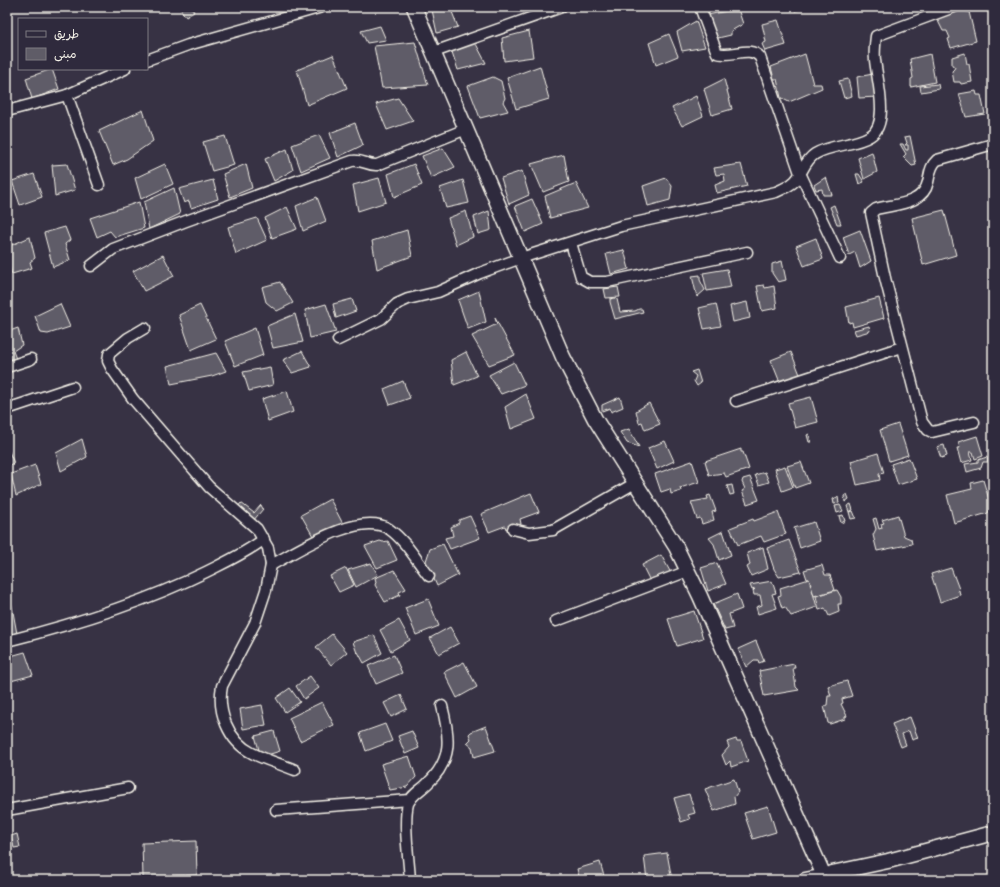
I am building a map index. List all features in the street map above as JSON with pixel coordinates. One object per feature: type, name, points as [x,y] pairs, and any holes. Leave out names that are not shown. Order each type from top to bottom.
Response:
[{"type":"street","points":[[148,60],[188,45],[322,7]]},
{"type":"street","points":[[414,7],[578,388],[635,483],[676,547],[688,571],[744,693],[821,877],[993,833]]},
{"type":"street","points":[[434,52],[560,7]]},
{"type":"street","points":[[700,7],[717,53],[721,55],[747,52],[756,53],[760,57],[800,173],[840,258]]},
{"type":"street","points":[[338,340],[381,319],[397,304],[408,299],[438,292],[480,273],[521,258],[572,243],[621,226],[776,192],[795,181],[807,160],[816,154],[869,136],[877,130],[880,120],[880,93],[875,59],[876,36],[954,7]]},
{"type":"street","points":[[7,111],[67,95],[123,70]]},
{"type":"street","points":[[67,95],[99,184]]},
{"type":"street","points":[[91,266],[113,249],[200,215],[352,161],[359,160],[371,166],[377,165],[466,129]]},
{"type":"street","points":[[974,422],[937,431],[928,430],[925,427],[916,401],[902,347],[871,213],[876,209],[916,200],[927,186],[931,167],[937,160],[993,144]]},
{"type":"street","points":[[572,243],[581,277],[590,282],[607,282],[747,252]]},
{"type":"street","points":[[145,328],[128,338],[109,354],[108,361],[112,370],[133,399],[209,487],[252,524],[264,539],[271,557],[266,590],[255,623],[222,686],[220,706],[225,723],[230,732],[244,748],[261,757],[295,770]]},
{"type":"street","points":[[736,401],[902,347]]},
{"type":"street","points":[[7,367],[31,359]]},
{"type":"street","points":[[7,409],[73,387]]},
{"type":"street","points":[[513,529],[529,533],[553,530],[635,483]]},
{"type":"street","points":[[271,565],[335,532],[375,524],[391,530],[429,576]]},
{"type":"street","points":[[7,641],[91,618],[154,596],[243,553],[264,539]]},
{"type":"street","points":[[556,621],[688,571]]},
{"type":"street","points":[[410,880],[407,821],[410,800],[435,776],[446,756],[448,744],[447,728],[442,706]]},
{"type":"street","points":[[7,810],[128,788]]},
{"type":"street","points":[[276,810],[410,800]]},
{"type":"building","points":[[179,7],[191,7],[194,12],[186,17]]},
{"type":"building","points":[[441,7],[450,7],[458,27],[437,33],[432,10]]},
{"type":"building","points":[[793,7],[807,7],[795,11]]},
{"type":"building","points":[[738,9],[743,24],[731,31],[731,35],[718,38],[707,15]]},
{"type":"building","points":[[956,10],[969,12],[976,41],[951,48],[948,39],[950,38],[947,31],[943,31],[936,17]]},
{"type":"building","points":[[778,20],[786,45],[765,51],[762,44],[766,42],[762,24]]},
{"type":"building","points":[[696,21],[705,47],[682,51],[677,32]]},
{"type":"building","points":[[380,26],[386,40],[367,43],[361,31]]},
{"type":"building","points":[[529,31],[533,57],[504,61],[502,38]]},
{"type":"building","points":[[669,34],[678,56],[656,65],[649,43]]},
{"type":"building","points":[[415,42],[428,85],[382,88],[374,46]]},
{"type":"building","points":[[475,42],[486,63],[458,70],[451,49]]},
{"type":"building","points":[[965,53],[967,64],[969,64],[972,82],[961,84],[960,82],[954,82],[952,71],[955,67],[952,65],[952,57]]},
{"type":"building","points":[[805,54],[813,84],[821,84],[822,88],[789,102],[781,98],[777,79],[774,79],[771,67]]},
{"type":"building","points":[[930,54],[935,82],[911,87],[911,79],[913,78],[910,59]]},
{"type":"building","points":[[333,55],[347,88],[307,105],[297,70]]},
{"type":"building","points":[[540,66],[549,99],[516,109],[507,78]]},
{"type":"building","points":[[52,70],[59,89],[32,99],[26,78]]},
{"type":"building","points":[[873,74],[877,97],[859,98],[857,77]]},
{"type":"building","points":[[493,77],[501,81],[505,98],[503,102],[508,111],[480,118],[468,86]]},
{"type":"building","points":[[724,79],[732,109],[712,115],[704,89]]},
{"type":"building","points":[[848,79],[852,96],[844,98],[839,81]]},
{"type":"building","points":[[938,84],[939,89],[921,92],[920,86]]},
{"type":"building","points":[[976,91],[977,95],[981,95],[985,114],[966,117],[959,94]]},
{"type":"building","points":[[696,96],[703,116],[682,126],[672,108]]},
{"type":"building","points":[[398,98],[413,121],[387,130],[376,104]]},
{"type":"building","points":[[143,110],[153,141],[127,159],[113,165],[99,131]]},
{"type":"building","points":[[355,123],[363,145],[338,157],[330,133]]},
{"type":"building","points":[[319,135],[330,158],[301,171],[292,145]]},
{"type":"building","points":[[225,136],[234,165],[212,171],[203,142]]},
{"type":"building","points":[[910,136],[916,165],[912,166],[903,157],[906,154],[900,144],[903,144],[906,150],[908,150],[908,145],[905,145],[907,143],[905,137]]},
{"type":"building","points":[[443,148],[455,167],[431,178],[422,156]]},
{"type":"building","points":[[287,149],[293,170],[274,181],[265,159]]},
{"type":"building","points":[[872,152],[877,172],[864,179],[858,158]]},
{"type":"building","points":[[564,155],[569,182],[543,192],[531,164]]},
{"type":"building","points":[[67,164],[75,190],[55,196],[52,165]]},
{"type":"building","points":[[165,164],[173,184],[141,199],[135,178]]},
{"type":"building","points":[[246,164],[252,188],[230,197],[223,174]]},
{"type":"building","points":[[414,164],[422,185],[394,197],[388,174]]},
{"type":"building","points":[[741,164],[747,186],[717,193],[715,185],[725,181],[724,174],[716,175],[714,168]]},
{"type":"building","points":[[522,171],[529,195],[509,204],[501,178]]},
{"type":"building","points":[[34,174],[42,197],[20,205],[12,181]]},
{"type":"building","points":[[856,174],[859,174],[864,182],[859,184]]},
{"type":"building","points":[[826,177],[832,195],[823,195],[822,189],[816,190],[814,185]]},
{"type":"building","points":[[379,178],[386,202],[358,211],[353,185]]},
{"type":"building","points":[[666,178],[672,186],[670,200],[648,206],[643,186]]},
{"type":"building","points":[[213,180],[218,199],[191,208],[189,201],[184,203],[179,189]]},
{"type":"building","points":[[463,180],[469,203],[446,208],[440,188]]},
{"type":"building","points":[[576,183],[588,208],[550,218],[545,196]]},
{"type":"building","points":[[174,188],[180,214],[149,229],[144,202]]},
{"type":"building","points":[[317,197],[326,221],[303,231],[296,206]]},
{"type":"building","points":[[532,199],[543,224],[525,232],[515,206]]},
{"type":"building","points":[[139,202],[144,228],[115,237],[110,231],[97,237],[90,218]]},
{"type":"building","points":[[993,204],[993,218],[990,205]]},
{"type":"building","points":[[834,205],[841,224],[837,224],[830,207]]},
{"type":"building","points":[[287,207],[297,229],[272,238],[265,218]]},
{"type":"building","points":[[944,210],[956,255],[923,265],[912,218]]},
{"type":"building","points":[[466,211],[473,237],[456,245],[448,218]]},
{"type":"building","points":[[489,211],[491,230],[478,234],[474,217]]},
{"type":"building","points":[[257,218],[267,240],[236,254],[228,227]]},
{"type":"building","points":[[65,227],[70,240],[65,244],[70,260],[53,267],[44,233]]},
{"type":"building","points":[[407,230],[412,256],[377,269],[372,241]]},
{"type":"building","points":[[860,230],[871,261],[860,268],[855,252],[849,255],[843,237]]},
{"type":"building","points":[[30,237],[35,258],[30,262],[32,268],[12,274],[7,261],[7,247]]},
{"type":"building","points":[[816,238],[823,259],[804,266],[796,246]]},
{"type":"building","points":[[624,250],[629,269],[611,274],[606,254]]},
{"type":"building","points":[[163,255],[174,276],[144,291],[133,271]]},
{"type":"building","points":[[782,261],[786,280],[778,282],[772,273],[772,264]]},
{"type":"building","points":[[727,269],[731,287],[707,291],[703,273]]},
{"type":"building","points":[[700,275],[700,280],[705,290],[697,297],[692,276]]},
{"type":"building","points":[[280,282],[293,303],[277,311],[266,302],[262,287]]},
{"type":"building","points":[[764,285],[765,288],[774,286],[777,308],[762,311],[757,286]]},
{"type":"building","points":[[618,287],[620,297],[606,298],[604,289]]},
{"type":"building","points":[[479,291],[486,322],[468,329],[458,300]]},
{"type":"building","points":[[879,298],[884,318],[853,327],[852,322],[849,323],[846,307]]},
{"type":"building","points":[[352,299],[356,311],[336,318],[333,304]]},
{"type":"building","points":[[610,299],[617,299],[620,312],[642,309],[643,312],[615,319]]},
{"type":"building","points":[[747,302],[750,318],[733,322],[730,306]]},
{"type":"building","points":[[60,304],[70,327],[48,334],[41,333],[35,316]]},
{"type":"building","points":[[326,304],[336,332],[310,338],[305,310]]},
{"type":"building","points":[[716,304],[721,326],[704,329],[699,308]]},
{"type":"building","points":[[200,305],[216,339],[191,350],[179,315]]},
{"type":"building","points":[[295,314],[303,342],[273,348],[267,326]]},
{"type":"building","points":[[495,318],[515,355],[489,365],[472,336],[497,324]]},
{"type":"building","points":[[869,326],[870,331],[856,335],[854,330]]},
{"type":"building","points":[[18,328],[22,345],[13,351],[16,359],[7,361],[7,332]]},
{"type":"building","points":[[255,328],[263,355],[235,366],[225,341]]},
{"type":"building","points":[[302,351],[311,367],[292,373],[283,360]]},
{"type":"building","points":[[466,352],[477,376],[454,385],[451,360]]},
{"type":"building","points":[[791,352],[801,377],[781,385],[771,360]]},
{"type":"building","points":[[216,353],[226,371],[212,376],[171,384],[167,366]]},
{"type":"building","points":[[514,362],[525,385],[501,394],[489,375]]},
{"type":"building","points":[[270,367],[273,385],[249,391],[243,372]]},
{"type":"building","points":[[697,370],[701,383],[697,386],[694,381],[696,376],[691,372]]},
{"type":"building","points":[[403,381],[410,398],[390,405],[384,389]]},
{"type":"building","points":[[287,391],[293,412],[268,421],[262,399]]},
{"type":"building","points":[[526,394],[536,419],[511,429],[505,407]]},
{"type":"building","points":[[620,397],[623,407],[611,412],[610,408],[602,411],[602,405]]},
{"type":"building","points":[[811,397],[818,422],[795,428],[788,403]]},
{"type":"building","points":[[649,403],[660,424],[645,430],[642,422],[639,423],[636,411]]},
{"type":"building","points":[[898,424],[908,455],[889,461],[880,430]]},
{"type":"building","points":[[629,429],[639,447],[627,443],[620,432]]},
{"type":"building","points":[[809,434],[811,442],[809,442],[807,435]]},
{"type":"building","points":[[977,436],[983,456],[975,459],[973,452],[970,452],[972,460],[961,463],[957,448],[960,448],[958,442]]},
{"type":"building","points":[[82,439],[87,457],[61,471],[56,453]]},
{"type":"building","points":[[665,441],[674,461],[657,469],[648,448]]},
{"type":"building","points":[[944,445],[947,456],[941,458],[937,447]]},
{"type":"building","points":[[7,447],[14,463],[7,466]]},
{"type":"building","points":[[741,449],[749,469],[726,477],[724,473],[709,475],[705,461]]},
{"type":"building","points":[[878,453],[884,473],[879,474],[880,480],[857,485],[851,461]]},
{"type":"building","points":[[987,457],[988,462],[983,462],[981,468],[967,472],[965,464],[978,462],[978,460]]},
{"type":"building","points":[[909,458],[917,479],[898,485],[891,464]]},
{"type":"building","points":[[692,461],[699,482],[680,488],[681,491],[671,494],[670,489],[661,492],[655,474]]},
{"type":"building","points":[[801,462],[809,483],[795,488],[787,466]]},
{"type":"building","points":[[35,465],[41,484],[16,496],[11,474]]},
{"type":"building","points":[[785,466],[793,487],[782,491],[775,469]]},
{"type":"building","points":[[765,472],[769,482],[759,485],[755,475]]},
{"type":"building","points":[[750,477],[759,500],[747,504],[742,491],[745,489],[742,482],[743,479]]},
{"type":"building","points":[[983,480],[991,506],[988,513],[954,523],[947,495],[972,489],[971,483]]},
{"type":"building","points":[[732,485],[734,494],[730,495],[727,486]]},
{"type":"building","points":[[531,493],[539,512],[520,519],[521,524],[506,529],[505,526],[489,532],[481,514]]},
{"type":"building","points":[[847,494],[849,499],[845,502],[844,496]]},
{"type":"building","points":[[710,495],[716,511],[712,512],[714,520],[702,524],[700,518],[697,519],[691,502],[708,499],[707,496]]},
{"type":"building","points":[[838,497],[839,503],[834,504],[833,499]]},
{"type":"building","points":[[330,499],[343,524],[314,538],[301,515]]},
{"type":"building","points":[[241,503],[254,513],[261,505],[263,509],[253,521],[237,508]]},
{"type":"building","points":[[851,504],[853,510],[849,512],[847,506]]},
{"type":"building","points":[[840,505],[843,511],[837,513],[835,506]]},
{"type":"building","points":[[853,511],[856,518],[851,519],[849,512]]},
{"type":"building","points":[[778,512],[786,534],[764,542],[761,536],[738,545],[730,528],[753,519],[754,521]]},
{"type":"building","points":[[843,515],[845,521],[841,523],[839,516]]},
{"type":"building","points":[[898,515],[904,536],[911,539],[912,544],[877,551],[873,535],[876,529],[873,519],[876,518],[879,529],[882,528],[881,524],[884,523],[882,520]]},
{"type":"building","points":[[470,516],[480,538],[450,549],[445,538],[453,536],[451,527],[459,523],[459,520]]},
{"type":"building","points":[[814,522],[820,541],[800,548],[794,528]]},
{"type":"building","points":[[723,531],[731,555],[719,560],[714,544],[709,538]]},
{"type":"building","points":[[789,540],[801,572],[779,577],[774,569],[767,548]]},
{"type":"building","points":[[380,541],[388,541],[397,560],[377,568],[365,546]]},
{"type":"building","points":[[443,544],[458,575],[437,586],[426,561],[430,549]]},
{"type":"building","points":[[763,547],[768,569],[751,576],[747,567],[750,565],[747,553]]},
{"type":"building","points":[[661,555],[671,573],[651,583],[642,565]]},
{"type":"building","points":[[371,563],[378,575],[356,587],[348,570]]},
{"type":"building","points":[[717,563],[726,584],[708,591],[701,568]]},
{"type":"building","points":[[822,565],[825,575],[830,575],[835,590],[814,596],[809,579],[807,579],[804,570]]},
{"type":"building","points":[[346,568],[354,585],[339,592],[330,576]]},
{"type":"building","points":[[951,568],[959,589],[957,591],[959,590],[960,595],[940,602],[931,574]]},
{"type":"building","points":[[394,570],[406,589],[399,592],[400,595],[385,602],[375,585],[375,578]]},
{"type":"building","points":[[809,579],[817,607],[791,616],[785,607],[782,608],[778,596],[781,595],[780,588]]},
{"type":"building","points":[[772,581],[776,593],[772,594],[777,608],[758,614],[756,607],[762,605],[760,595],[754,595],[753,591],[755,589],[752,590],[750,585]]},
{"type":"building","points":[[837,590],[841,597],[841,604],[838,604],[839,612],[829,616],[825,608],[819,610],[816,596]]},
{"type":"building","points":[[737,594],[742,609],[729,614],[733,628],[725,630],[713,604]]},
{"type":"building","points":[[428,599],[439,626],[416,635],[405,608]]},
{"type":"building","points":[[11,601],[17,634],[7,638],[7,603]]},
{"type":"building","points":[[694,611],[703,638],[677,646],[668,619]]},
{"type":"building","points":[[399,620],[410,640],[391,651],[380,630]]},
{"type":"building","points":[[450,627],[459,643],[439,654],[430,638]]},
{"type":"building","points":[[332,634],[347,652],[331,665],[316,647]]},
{"type":"building","points":[[374,635],[382,653],[364,663],[358,652],[357,653],[353,642]]},
{"type":"building","points":[[756,641],[764,661],[759,663],[758,660],[754,660],[746,667],[738,649]]},
{"type":"building","points":[[25,652],[33,675],[7,682],[7,657]]},
{"type":"building","points":[[394,655],[402,673],[376,684],[368,666]]},
{"type":"building","points":[[464,662],[477,687],[457,698],[444,672]]},
{"type":"building","points":[[794,664],[795,668],[793,668],[796,687],[799,690],[764,696],[759,671]]},
{"type":"building","points":[[310,676],[319,688],[304,699],[296,686]]},
{"type":"building","points":[[847,681],[852,696],[842,699],[843,703],[841,704],[847,716],[845,719],[830,724],[828,723],[824,706],[827,705],[828,696],[831,696],[828,686]]},
{"type":"building","points":[[290,688],[300,702],[285,712],[276,698]]},
{"type":"building","points":[[401,695],[407,709],[391,717],[384,703]]},
{"type":"building","points":[[322,702],[334,725],[300,741],[289,718]]},
{"type":"building","points":[[262,705],[266,725],[243,729],[240,709]]},
{"type":"building","points":[[910,717],[918,738],[912,740],[909,731],[902,734],[906,745],[901,747],[892,724]]},
{"type":"building","points":[[385,724],[392,741],[366,751],[360,733]]},
{"type":"building","points":[[486,726],[495,751],[474,757],[472,747],[467,743],[471,739],[469,734]]},
{"type":"building","points":[[274,731],[280,751],[261,757],[255,736]]},
{"type":"building","points":[[412,731],[419,748],[405,754],[398,736]]},
{"type":"building","points":[[736,739],[737,741],[741,741],[748,761],[731,767],[730,761],[726,765],[722,755],[729,747],[727,742]]},
{"type":"building","points":[[409,756],[416,777],[407,787],[390,790],[381,764]]},
{"type":"building","points":[[734,779],[738,792],[734,797],[735,804],[714,811],[705,789]]},
{"type":"building","points":[[689,794],[695,813],[688,815],[690,819],[681,822],[674,798]]},
{"type":"building","points":[[768,806],[776,832],[753,839],[744,813]]},
{"type":"building","points":[[17,834],[20,847],[14,848],[11,836]]},
{"type":"building","points":[[196,841],[197,875],[143,878],[142,843]]},
{"type":"building","points":[[667,853],[672,880],[647,880],[644,856]]},
{"type":"building","points":[[600,862],[605,880],[580,880],[577,869]]}]
